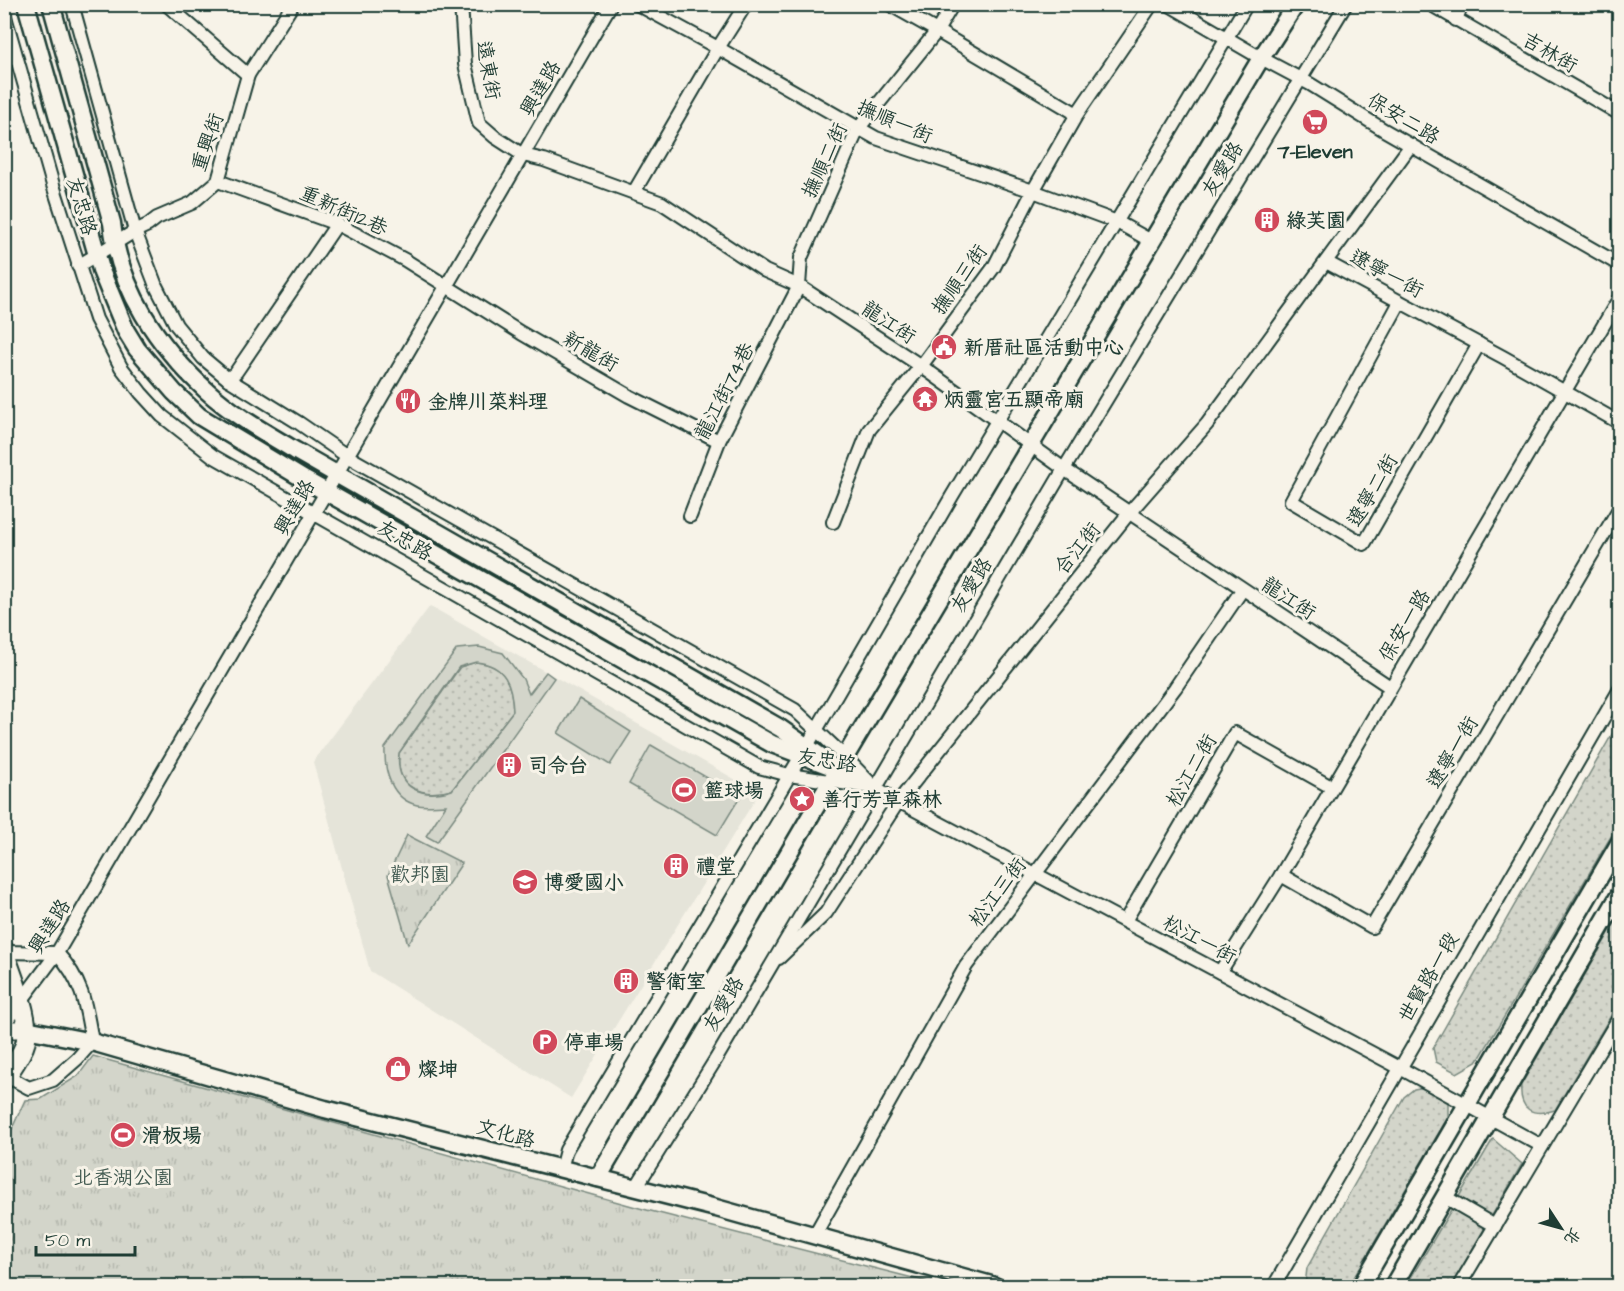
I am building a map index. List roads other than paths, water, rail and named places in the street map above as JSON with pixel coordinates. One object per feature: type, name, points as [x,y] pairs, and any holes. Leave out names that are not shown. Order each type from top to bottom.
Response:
[{"type":"main road","points":[[5,951],[21,1003],[26,1029],[25,1045],[6,1078]]},
{"type":"street","name":"友忠路","points":[[26,4],[96,255],[126,331],[150,366],[199,416],[326,492],[772,744],[804,750]]},
{"type":"street","name":"友忠路","points":[[51,4],[112,223],[114,243],[144,317],[178,363],[226,407],[335,475],[780,728],[804,750],[838,769]]},
{"type":"street","name":"友忠路","points":[[72,4],[135,231],[156,286],[176,325],[202,358],[228,380],[299,423],[347,456],[795,710],[816,730],[838,769]]},
{"type":"street","points":[[166,4],[248,75]]},
{"type":"street","name":"重興街","points":[[78,266],[156,218],[192,203],[218,181],[248,75],[293,4]]},
{"type":"street","name":"遠東街","points":[[461,4],[465,64],[480,123],[495,137],[523,155]]},
{"type":"street","name":"興達路","points":[[4,1024],[57,953],[611,4]]},
{"type":"street","name":"撫順一街","points":[[637,4],[876,138],[1117,222],[1153,242]]},
{"type":"street","points":[[634,192],[746,4]]},
{"type":"street","points":[[889,4],[1077,114]]},
{"type":"street","name":"撫順二街","points":[[799,286],[801,258],[858,129],[937,31],[953,4]]},
{"type":"street","name":"撫順三街","points":[[833,522],[869,430],[921,366],[994,267],[1033,191],[1077,114],[1152,4]]},
{"type":"street","name":"保安二路","points":[[1168,4],[1226,39],[1301,79],[1620,266]]},
{"type":"street","points":[[561,1169],[566,1150],[816,730],[952,496],[1247,4]]},
{"type":"street","name":"友愛路","points":[[598,1178],[838,769],[1261,58],[1296,4]]},
{"type":"street","name":"友愛路","points":[[635,1189],[716,1059],[767,969],[1064,470],[1346,4]]},
{"type":"street","name":"吉林街","points":[[1430,4],[1620,114]]},
{"type":"street","points":[[1456,20],[1462,4]]},
{"type":"street","name":"友忠路","points":[[4,13],[9,42],[96,319],[121,368],[162,416],[213,456],[759,766],[789,775],[838,769]]},
{"type":"street","name":"合江街","points":[[767,969],[826,913],[898,802],[1130,513],[1207,424],[1411,145]]},
{"type":"street","name":"龍江街","points":[[523,155],[544,160],[662,203],[765,271],[799,286],[921,366],[1064,470],[1390,687]]},
{"type":"street","name":"重新街12巷","points":[[218,181],[337,224],[448,286]]},
{"type":"street","points":[[228,380],[249,354],[337,224]]},
{"type":"street","name":"遼寧一街","points":[[1326,262],[1620,423]]},
{"type":"street","name":"新龍街","points":[[448,286],[521,333],[629,396],[719,441]]},
{"type":"street","name":"龍江街74巷","points":[[690,516],[719,441],[799,286]]},
{"type":"street","name":"保安一路","points":[[1220,972],[1281,875],[1620,297]]},
{"type":"street","name":"遼寧二街","points":[[1400,302],[1291,501],[1364,544],[1479,344]]},
{"type":"street","name":"遼寧一街","points":[[1281,875],[1372,927],[1620,507]]},
{"type":"street","name":"松江三街","points":[[814,1236],[966,966],[1175,688],[1242,590]]},
{"type":"street","name":"世賢路一段","points":[[1274,1287],[1620,689]]},
{"type":"street","name":"松江二街","points":[[1125,921],[1235,733],[1331,787]]},
{"type":"street","name":"松江一街","points":[[838,769],[1542,1146]]},
{"type":"street","points":[[1361,1287],[1620,842]]},
{"type":"street","points":[[1393,1287],[1620,894]]},
{"type":"street","points":[[5,951],[57,953],[73,973],[83,994],[92,1042],[53,1080],[29,1088],[6,1078]]},
{"type":"street","points":[[1459,1287],[1620,1016]]},
{"type":"street","name":"文化路","points":[[4,1030],[26,1029],[92,1042],[325,1109],[716,1208],[995,1287]]},
{"type":"street","points":[[1444,1197],[1495,1226]]},
{"type":"place","name":"7-Eleven","points":[[1315,122]]},
{"type":"place","name":"綠芙園","points":[[1267,220]]},
{"type":"place","name":"新厝社區活動中心","points":[[944,347]]},
{"type":"place","name":"炳靈宮五顯帝廟","points":[[925,399]]},
{"type":"place","name":"金牌川菜料理","points":[[408,401]]},
{"type":"place","name":"司令台","points":[[509,765]]},
{"type":"place","name":"籃球場","points":[[684,790]]},
{"type":"place","name":"善行芳草森林","points":[[802,799]]},
{"type":"place","name":"禮堂","points":[[676,866]]},
{"type":"place","name":"博愛國小","points":[[525,882]]},
{"type":"place","name":"警衛室","points":[[626,981]]},
{"type":"place","name":"停車場","points":[[545,1042]]},
{"type":"place","name":"燦坤","points":[[398,1069]]},
{"type":"place","name":"滑板場","points":[[123,1135]]},
{"type":"park label","name":"歡邦園","points":[[420,874]]},
{"type":"park label","name":"北香湖公園","points":[[123,1177]]}]
